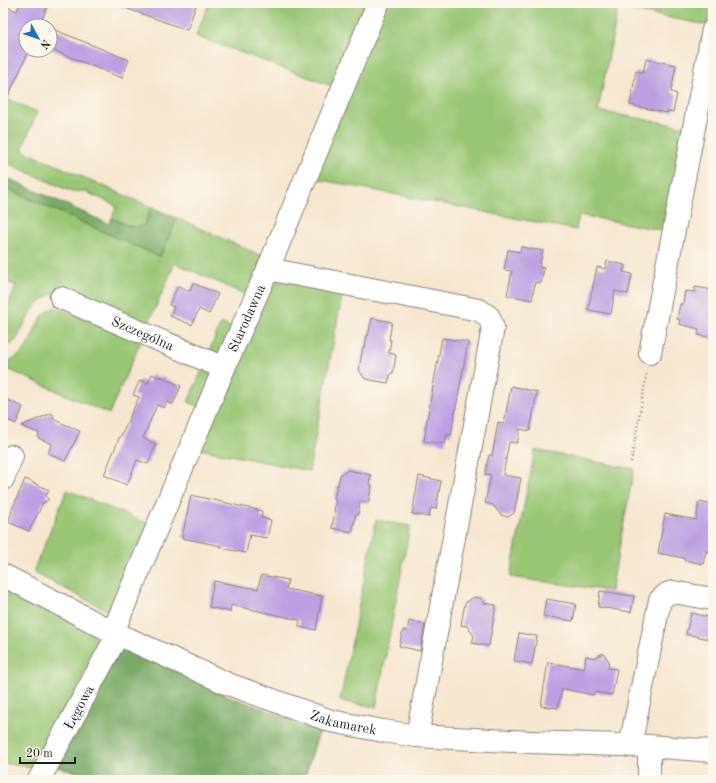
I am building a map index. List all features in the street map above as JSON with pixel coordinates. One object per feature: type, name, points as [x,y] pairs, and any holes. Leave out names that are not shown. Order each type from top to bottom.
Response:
[{"type":"street","name":"Starodawna","points":[[116,633],[224,368],[268,269],[378,3]]},
{"type":"street","points":[[650,354],[713,30]]},
{"type":"street","points":[[268,269],[479,310],[489,317],[493,328],[417,736]]},
{"type":"street","name":"Szczególna","points":[[61,298],[224,368]]},
{"type":"street","points":[[3,479],[12,456]]},
{"type":"street","name":"Zakamarek","points":[[3,575],[116,633],[228,684],[331,721],[417,736],[639,746],[713,751]]},
{"type":"street","points":[[649,780],[639,746],[660,600],[667,594],[673,592],[713,599]]},
{"type":"street","name":"Łęgowa","points":[[39,780],[116,633]]},
{"type":"path","points":[[632,462],[650,354]]},
{"type":"green space","points":[[209,3],[367,3],[332,86],[196,36]]},
{"type":"green space","points":[[385,3],[711,3],[707,25],[618,8],[598,111],[687,127],[666,231],[579,215],[576,230],[311,178]]},
{"type":"green space","points":[[3,97],[37,112],[22,150],[151,207],[147,219],[143,225],[140,227],[132,227],[112,218],[116,208],[115,205],[84,191],[72,192],[3,161]]},
{"type":"green space","points":[[3,176],[109,224],[112,218],[132,227],[140,227],[146,221],[151,207],[177,218],[160,257],[3,187]]},
{"type":"green space","points":[[3,187],[160,257],[177,218],[262,256],[246,295],[175,263],[148,325],[209,352],[221,323],[233,328],[220,359],[53,294],[35,307],[16,341],[9,345],[3,345],[3,317],[16,286],[3,280]]},
{"type":"green space","points":[[270,280],[343,291],[309,471],[200,449]]},
{"type":"green space","points":[[55,307],[141,341],[109,414],[3,367],[3,364],[20,355],[28,344],[43,315]]},
{"type":"green space","points":[[203,368],[214,373],[200,407],[188,402]]},
{"type":"green space","points":[[535,450],[634,469],[611,591],[510,577]]},
{"type":"green space","points":[[67,490],[149,524],[110,612],[33,572]]},
{"type":"green space","points":[[376,520],[410,526],[376,707],[340,701]]},
{"type":"green space","points":[[3,584],[104,635],[79,686],[33,768],[3,763]]},
{"type":"green space","points":[[120,646],[231,697],[320,729],[304,780],[106,780],[57,767]]},
{"type":"building","points":[[20,3],[49,3],[43,18],[18,18],[18,58],[25,58],[3,108],[3,5],[17,11]]},
{"type":"building","points":[[117,3],[197,3],[187,30],[117,5]]},
{"type":"building","points":[[58,31],[129,60],[122,78],[58,52]]},
{"type":"building","points":[[646,59],[676,65],[671,92],[677,94],[673,112],[667,111],[667,113],[630,105],[636,71],[643,73]]},
{"type":"building","points":[[521,247],[543,251],[539,267],[544,268],[541,283],[535,282],[532,300],[507,295],[512,271],[504,270],[508,250],[520,252]]},
{"type":"building","points":[[607,261],[625,265],[623,272],[632,274],[628,294],[615,291],[611,314],[588,310],[597,267],[605,269]]},
{"type":"building","points":[[193,283],[218,294],[209,314],[199,309],[192,325],[170,316],[174,307],[169,305],[178,286],[190,291]]},
{"type":"building","points":[[695,287],[713,290],[713,338],[698,335],[699,329],[679,324],[680,319],[677,319],[680,304],[683,304],[685,291],[695,292]]},
{"type":"building","points":[[372,318],[392,322],[389,340],[391,340],[389,353],[396,355],[393,373],[391,373],[388,383],[365,379],[359,370],[363,347],[365,347]]},
{"type":"building","points":[[442,338],[468,342],[451,435],[447,434],[445,444],[424,441]]},
{"type":"building","points":[[152,374],[160,378],[160,376],[181,386],[173,404],[167,402],[164,408],[157,405],[143,438],[156,444],[148,464],[137,460],[127,485],[104,475],[120,436],[139,397],[133,395],[140,380],[148,383]]},
{"type":"building","points":[[511,386],[537,392],[530,431],[520,429],[517,443],[509,442],[503,475],[521,478],[514,513],[508,517],[501,515],[493,505],[485,503],[491,475],[485,474],[489,455],[492,456],[498,422],[504,424]]},
{"type":"building","points":[[3,398],[23,407],[16,424],[3,418]]},
{"type":"building","points":[[52,413],[55,420],[80,431],[65,461],[48,453],[52,444],[38,438],[39,433],[21,426]]},
{"type":"building","points":[[348,470],[371,475],[369,484],[372,485],[368,503],[360,502],[358,515],[356,514],[352,532],[332,528],[336,499],[334,499],[337,485],[340,475]]},
{"type":"building","points":[[419,476],[441,481],[436,509],[431,508],[429,517],[412,514]]},
{"type":"building","points":[[25,479],[49,490],[46,496],[48,500],[43,503],[29,531],[8,522]]},
{"type":"building","points":[[191,495],[262,511],[261,518],[271,520],[267,538],[250,535],[246,553],[182,538]]},
{"type":"building","points":[[699,502],[713,505],[713,552],[706,551],[703,564],[684,560],[684,558],[658,553],[665,514],[696,520]]},
{"type":"building","points":[[261,575],[288,580],[286,589],[322,596],[316,630],[299,627],[300,620],[231,605],[230,612],[209,607],[214,581],[258,589]]},
{"type":"building","points":[[600,591],[634,596],[631,612],[598,607]]},
{"type":"building","points":[[474,597],[481,598],[484,603],[496,605],[489,646],[472,643],[474,636],[467,626],[461,625],[465,603]]},
{"type":"building","points":[[546,599],[576,604],[573,621],[543,616]]},
{"type":"building","points":[[691,613],[713,618],[713,640],[686,634]]},
{"type":"building","points":[[409,621],[425,624],[420,651],[399,646],[403,630],[407,631]]},
{"type":"building","points":[[519,633],[537,636],[532,664],[514,661]]},
{"type":"building","points":[[603,653],[609,661],[608,668],[617,669],[612,695],[594,692],[594,695],[562,689],[558,708],[541,706],[548,662],[584,669],[586,656],[595,658]]}]
